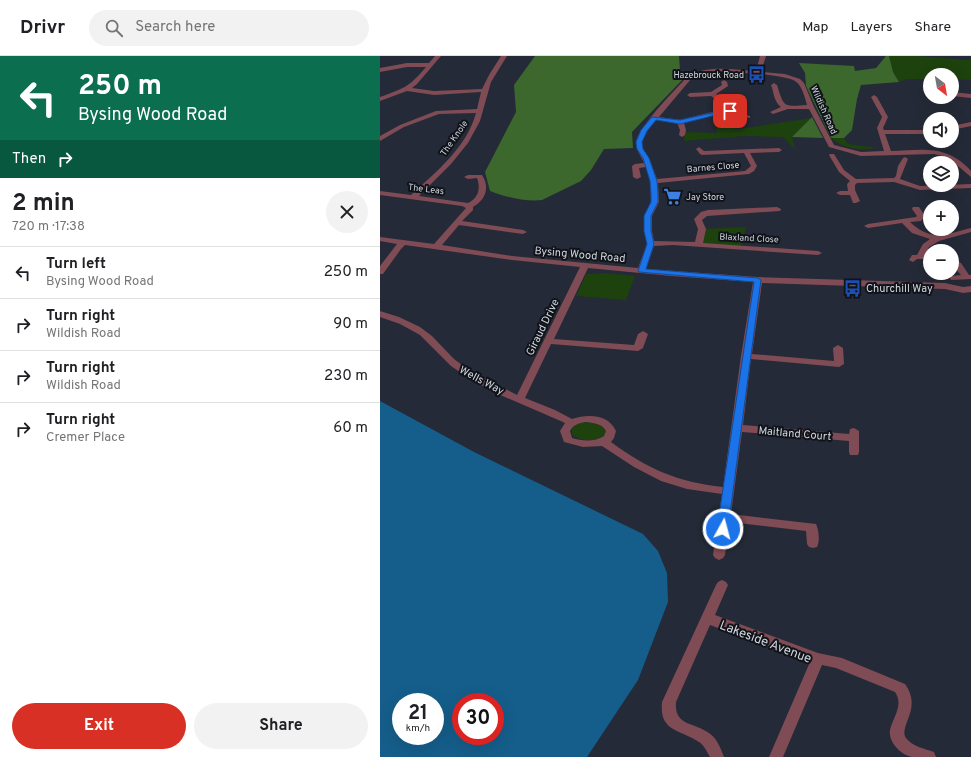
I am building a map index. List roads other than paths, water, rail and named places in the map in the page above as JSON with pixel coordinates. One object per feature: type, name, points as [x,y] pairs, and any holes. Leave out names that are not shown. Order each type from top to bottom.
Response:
[{"type":"street","points":[[380,99],[407,89],[438,56]]},
{"type":"street","name":"The Knole","points":[[412,198],[433,179],[460,150],[472,131],[480,111],[487,83],[504,56]]},
{"type":"street","points":[[758,73],[763,56]]},
{"type":"street","points":[[380,70],[406,65],[430,65]]},
{"type":"street","name":"Wildish Road","points":[[641,271],[651,244],[648,231],[648,216],[655,202],[654,181],[649,165],[640,149],[639,142],[644,130],[689,78],[695,74],[711,71],[758,73],[783,75],[798,80],[802,84],[811,107],[831,146],[861,154],[934,152],[952,157],[971,175]]},
{"type":"street","points":[[694,93],[712,94],[727,85]]},
{"type":"street","points":[[773,88],[780,103],[788,107]]},
{"type":"street","points":[[407,89],[434,93],[481,90]]},
{"type":"street","points":[[712,94],[725,104],[730,111],[729,112]]},
{"type":"street","points":[[959,95],[971,96]]},
{"type":"street","points":[[867,96],[882,97]]},
{"type":"street","points":[[874,97],[885,117],[880,128],[888,153]]},
{"type":"street","points":[[773,112],[788,107],[811,107]]},
{"type":"street","points":[[380,139],[402,126],[438,112],[480,111]]},
{"type":"street","points":[[654,118],[680,122],[720,112],[729,112],[748,117]]},
{"type":"street","points":[[680,122],[683,132],[691,130]]},
{"type":"street","points":[[959,127],[971,124]]},
{"type":"street","points":[[881,132],[923,132]]},
{"type":"street","name":"Barnes Close","points":[[699,150],[702,154],[780,150]]},
{"type":"street","name":"Barnes Close","points":[[654,181],[747,173],[752,170],[754,166],[746,151]]},
{"type":"street","points":[[835,159],[841,171],[855,181]]},
{"type":"street","points":[[895,180],[901,174],[904,161],[912,163]]},
{"type":"street","points":[[960,163],[971,162]]},
{"type":"street","points":[[637,177],[635,166],[649,165]]},
{"type":"street","points":[[436,247],[470,208],[468,206],[475,203],[482,194],[483,190],[480,176],[468,177]]},
{"type":"street","points":[[856,201],[852,193],[851,184],[855,181],[872,179],[895,180],[920,188],[971,186]]},
{"type":"street","name":"The Leas","points":[[380,193],[464,204],[468,206]]},
{"type":"street","points":[[840,193],[852,193]]},
{"type":"street","points":[[698,245],[702,229],[698,218],[704,214],[711,212],[765,208],[777,209]]},
{"type":"street","points":[[868,226],[918,219],[921,216],[916,209]]},
{"type":"street","points":[[905,222],[916,231],[936,239]]},
{"type":"street","points":[[458,223],[523,232]]},
{"type":"street","points":[[929,244],[936,239],[971,230]]},
{"type":"street","name":"Bysing Wood Road","points":[[380,239],[512,258],[641,271],[758,280],[945,286],[963,290],[971,289]]},
{"type":"street","points":[[380,272],[398,247],[404,242]]},
{"type":"street","name":"Blaxland Close","points":[[651,244],[698,245],[799,255],[818,253]]},
{"type":"street","points":[[913,260],[915,257],[920,257],[923,254]]},
{"type":"street","name":"Giraud Drive","points":[[520,399],[585,265]]},
{"type":"street","points":[[959,266],[969,276]]},
{"type":"street","points":[[959,277],[969,276]]},
{"type":"street","points":[[719,555],[746,356],[758,280]]},
{"type":"street","name":"Wells Way","points":[[380,314],[398,319],[416,328],[434,343],[456,366],[478,379],[561,416],[571,423]]},
{"type":"street","points":[[548,341],[638,348],[643,334]]},
{"type":"street","points":[[746,356],[839,364],[838,348]]},
{"type":"street","points":[[584,419],[603,421],[609,425],[611,431],[609,438],[604,442],[595,444],[580,443],[568,440],[565,431],[571,423],[584,419]]},
{"type":"street","name":"Maitland Court","points":[[736,428],[854,435],[854,452]]},
{"type":"street","points":[[604,442],[619,453],[672,481],[693,487],[728,491]]},
{"type":"street","points":[[724,517],[812,527],[813,544]]},
{"type":"street","name":"Lakeside Avenue","points":[[717,757],[705,739],[675,723],[670,719],[667,713],[669,702],[722,585]]},
{"type":"street","name":"Lakeside Avenue","points":[[707,618],[818,659],[776,757]]},
{"type":"street","points":[[818,659],[837,662],[900,688],[904,692],[906,699],[897,736],[903,745],[929,757]]},
{"type":"water","points":[[380,401],[474,452],[643,534],[658,551],[667,573],[668,602],[638,680],[587,757],[380,757]]},
{"type":"place","name":"Hazebrouck Road","points":[[757,75]]},
{"type":"place","name":"Jay Store","points":[[673,197]]},
{"type":"place","name":"Churchill Way","points":[[853,288]]}]
